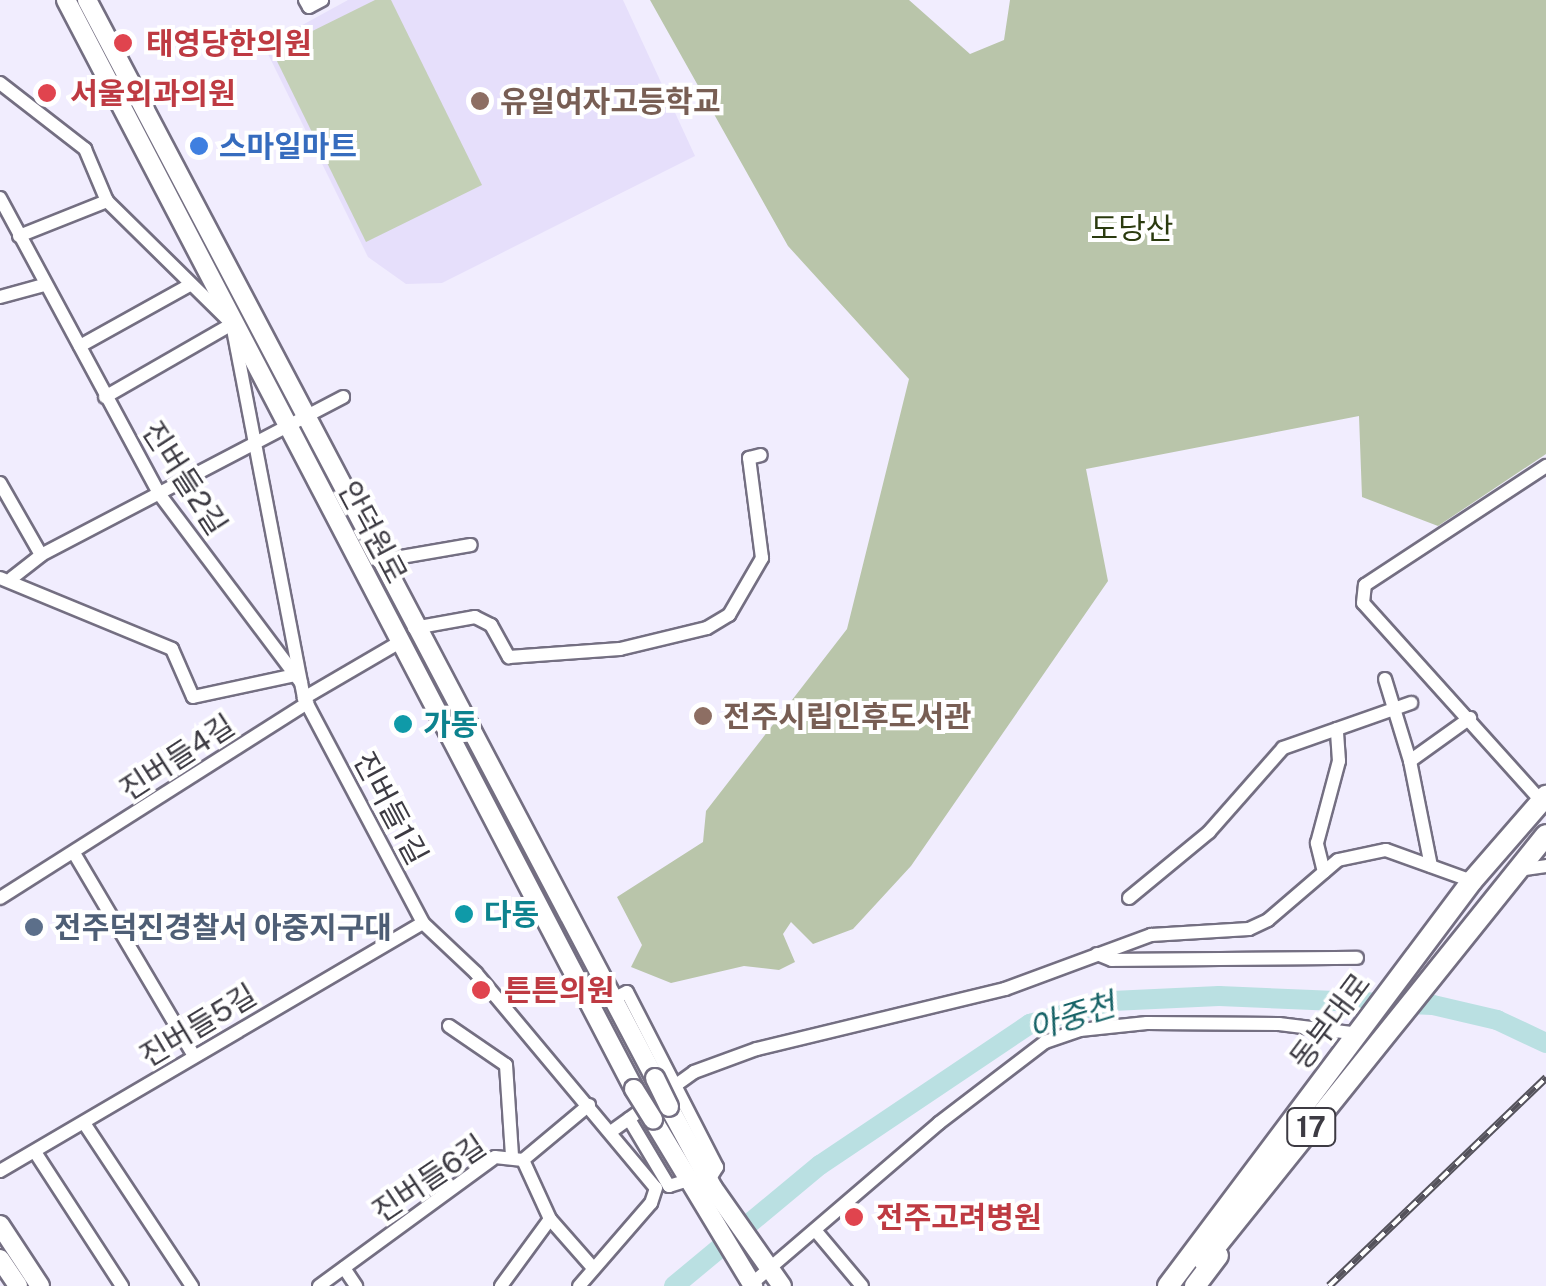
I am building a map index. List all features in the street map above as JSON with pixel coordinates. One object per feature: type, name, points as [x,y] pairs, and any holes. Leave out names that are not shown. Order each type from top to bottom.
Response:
[{"type":"main road","name":"동부대로","points":[[1168,1286],[1472,881],[1545,801]]},
{"type":"main road","name":"동부대로","points":[[1184,1286],[1232,1230],[1511,871],[1546,835]]},
{"type":"main road","points":[[1153,1286],[1211,1225]]},
{"type":"main road","points":[[1196,1286],[1232,1230]]},
{"type":"street","name":"안덕원로","points":[[66,0],[232,324],[378,560],[407,635],[615,998],[711,1184],[763,1262]]},
{"type":"street","name":"안덕원로","points":[[88,0],[294,420],[407,635],[634,1089],[695,1200],[750,1282]]},
{"type":"street","points":[[305,0],[309,8],[322,0]]},
{"type":"street","points":[[0,83],[85,150],[108,201],[188,286],[232,324],[105,397]]},
{"type":"street","name":"진버들2길","points":[[0,198],[160,494],[302,691]]},
{"type":"street","points":[[19,236],[108,201]]},
{"type":"street","points":[[0,297],[44,285]]},
{"type":"street","points":[[80,346],[188,286]]},
{"type":"street","name":"진버들1길","points":[[232,324],[302,691],[422,923],[476,973],[656,1188],[651,1204],[593,1268]]},
{"type":"street","points":[[302,691],[193,697],[172,649],[43,600],[6,578],[41,555],[343,397]]},
{"type":"street","name":"진버들4길","points":[[0,898],[74,853],[302,691],[407,635],[474,616],[491,626],[510,658],[620,650],[707,628],[729,615],[762,558],[748,458],[762,455]]},
{"type":"street","points":[[1545,801],[1364,603],[1364,585],[1546,466]]},
{"type":"street","points":[[0,483],[41,555]]},
{"type":"street","points":[[378,560],[472,545]]},
{"type":"street","points":[[1385,679],[1410,761],[1431,866]]},
{"type":"street","points":[[1130,898],[1209,832],[1275,753],[1411,703]]},
{"type":"street","points":[[1410,761],[1470,718]]},
{"type":"street","points":[[1324,872],[1317,843],[1339,761],[1337,729]]},
{"type":"street","points":[[612,1131],[694,1072],[757,1048],[1005,989],[1151,936],[1249,928],[1268,920],[1338,860],[1386,850],[1472,881]]},
{"type":"street","points":[[74,853],[194,1056]]},
{"type":"street","points":[[1511,871],[1546,866]]},
{"type":"street","name":"진버들5길","points":[[0,1171],[422,923]]},
{"type":"street","points":[[1097,954],[1112,960],[1357,958]]},
{"type":"street","points":[[615,998],[627,992],[717,1167],[711,1184]]},
{"type":"street","points":[[750,1282],[763,1262],[816,1230],[939,1122],[1045,1042],[1080,1030],[1147,1024],[1280,1024],[1362,1029]]},
{"type":"street","points":[[449,1026],[506,1065],[517,1158],[550,1219],[593,1268],[579,1286]]},
{"type":"street","name":"진버들6길","points":[[319,1286],[495,1157],[517,1158],[589,1105]]},
{"type":"street","points":[[629,1119],[670,1186],[685,1181]]},
{"type":"street","points":[[84,1122],[192,1286]]},
{"type":"street","points":[[35,1152],[122,1286]]},
{"type":"street","points":[[501,1286],[550,1219]]},
{"type":"street","points":[[0,1226],[40,1286]]},
{"type":"street","points":[[816,1230],[862,1286]]},
{"type":"street","points":[[0,1260],[18,1286]]},
{"type":"street","points":[[763,1262],[782,1286]]},
{"type":"street","points":[[344,1268],[356,1286]]},
{"type":"shaded area","name":"유일여자고등학교","points":[[348,0],[623,0],[695,156],[442,283],[406,284],[368,257],[264,46]]},
{"type":"green space","points":[[375,0],[391,0],[482,185],[366,242],[272,51]]},
{"type":"green space","name":"도당산","points":[[650,0],[909,0],[970,54],[1004,40],[1010,0],[1546,0],[1546,454],[1438,526],[1362,497],[1359,416],[1086,469],[1108,581],[911,866],[853,929],[813,944],[791,922],[783,934],[795,962],[779,970],[744,966],[671,983],[631,967],[642,945],[617,897],[703,842],[706,811],[847,629],[909,379],[788,246]]},
{"type":"waterway","name":"아중천","points":[[674,1286],[820,1165],[1030,1024],[1112,1001],[1219,996],[1433,1005],[1497,1020],[1546,1043]]},
{"type":"railway","points":[[1329,1286],[1546,1078]]},
{"type":"place","name":"태영당한의원","points":[[123,43]]},
{"type":"place","name":"서울외과의원","points":[[47,93]]},
{"type":"place","name":"유일여자고등학교","points":[[480,101]]},
{"type":"place","name":"스마일마트","points":[[199,146]]},
{"type":"place","name":"전주시립인후도서관","points":[[703,716]]},
{"type":"place","name":"가동","points":[[403,724]]},
{"type":"place","name":"다동","points":[[464,914]]},
{"type":"place","name":"전주덕진경찰서 아중지구대","points":[[34,927]]},
{"type":"place","name":"튼튼의원","points":[[481,990]]},
{"type":"place","name":"전주고려병원","points":[[854,1217]]}]
